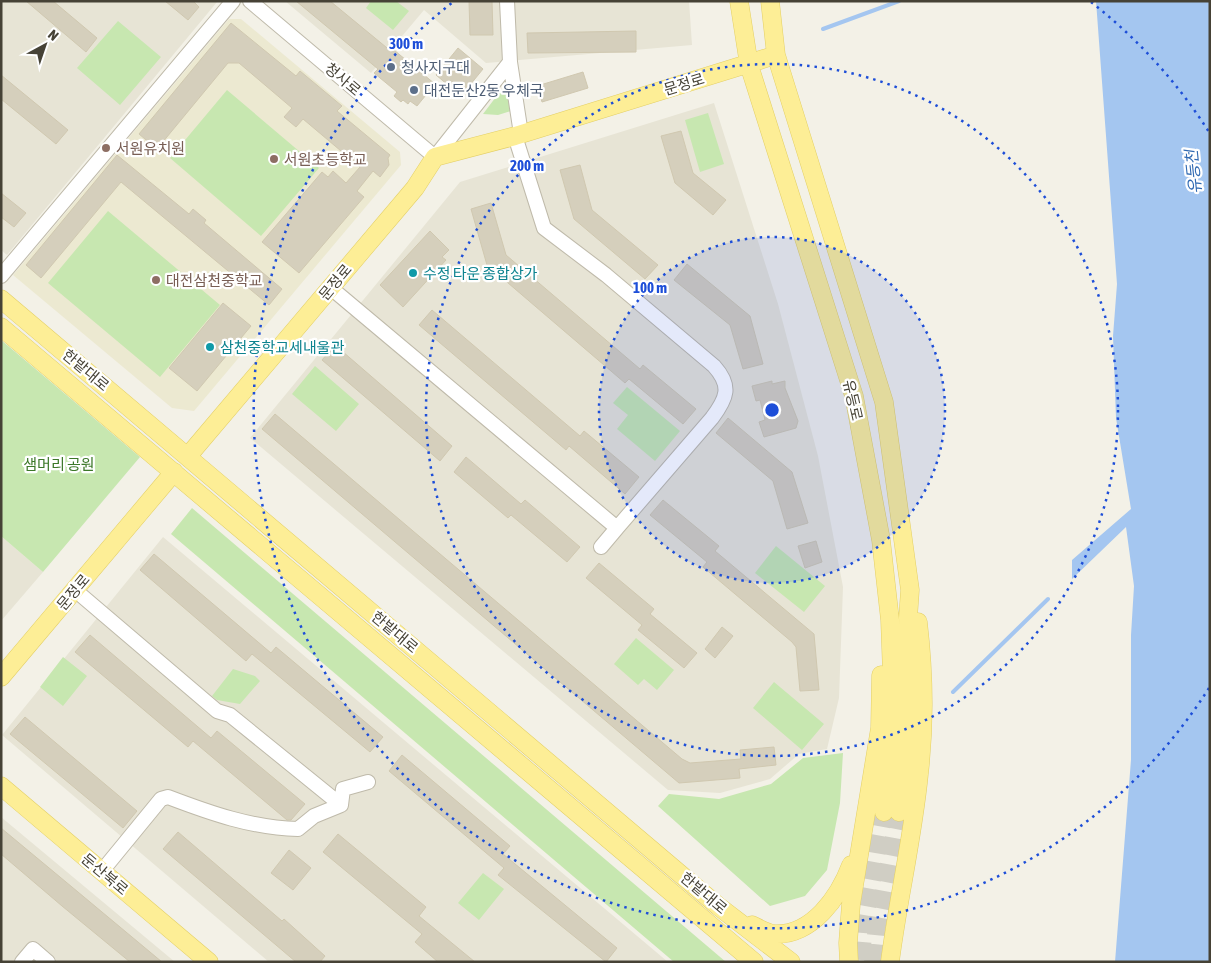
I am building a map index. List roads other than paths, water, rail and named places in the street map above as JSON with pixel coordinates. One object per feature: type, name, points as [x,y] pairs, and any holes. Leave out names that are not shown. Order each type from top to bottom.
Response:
[{"type":"main road","name":"유등로","points":[[739,1],[749,65],[854,396],[881,540],[887,588],[894,729],[892,812],[911,722],[908,618],[910,590],[884,402],[776,55],[770,1]]},
{"type":"main road","name":"문정로","points":[[188,456],[415,188],[435,157],[518,135],[749,65],[776,55]]},
{"type":"main road","name":"한밭대로","points":[[1,299],[718,906],[791,962]]},
{"type":"main road","name":"한밭대로","points":[[1,327],[754,962]]},
{"type":"main road","name":"문정로","points":[[1,677],[174,472]]},
{"type":"main road","points":[[849,962],[848,943],[851,904],[880,728],[880,612],[887,588]]},
{"type":"main road","points":[[890,962],[900,887],[919,775],[924,718],[922,656],[917,612],[910,590]]},
{"type":"main road","name":"둔산북로","points":[[1,786],[210,962]]},
{"type":"main road","points":[[718,906],[773,934],[793,931],[810,922],[837,896],[864,832]]},
{"type":"street","points":[[1,276],[233,1]]},
{"type":"street","name":"청사로","points":[[250,1],[435,157]]},
{"type":"street","points":[[507,1],[510,62],[518,135],[544,228],[606,276],[714,366],[725,382],[724,398],[712,418],[600,547]]},
{"type":"street","points":[[435,157],[510,62]]},
{"type":"street","points":[[331,288],[617,528]]},
{"type":"street","name":"문정로","points":[[174,472],[188,456]]},
{"type":"street","points":[[75,590],[217,711],[230,715],[341,805]]},
{"type":"street","points":[[341,805],[343,789],[368,782]]},
{"type":"street","points":[[102,871],[161,799],[168,797],[220,816],[289,829],[298,829],[314,816],[341,805]]},
{"type":"street","points":[[22,962],[33,949],[48,962]]},
{"type":"water","name":"유등천","points":[[1096,1],[1210,1],[1210,962],[1115,962],[1131,760],[1131,635],[1134,586],[1126,527],[1072,579],[1072,560],[1131,509],[1116,418],[1113,336],[1117,284]]},
{"type":"waterway","points":[[823,29],[899,1]]},
{"type":"waterway","points":[[953,692],[1048,599]]},
{"type":"tunnel","points":[[861,960],[864,923],[884,812]]},
{"type":"tunnel","points":[[873,962],[877,925],[899,812]]},
{"type":"place","name":"청사지구대","points":[[391,67]]},
{"type":"place","name":"대전둔산2동 우체국","points":[[414,90]]},
{"type":"place","name":"서원유치원","points":[[106,148]]},
{"type":"place","name":"서원초등학교","points":[[274,159]]},
{"type":"place","name":"수정 타운 종합상가","points":[[413,273]]},
{"type":"place","name":"대전삼천중학교","points":[[156,280]]},
{"type":"place","name":"삼천중학교세내울관","points":[[210,347]]},
{"type":"park label","name":"샘머리 공원","points":[[59,464]]}]
